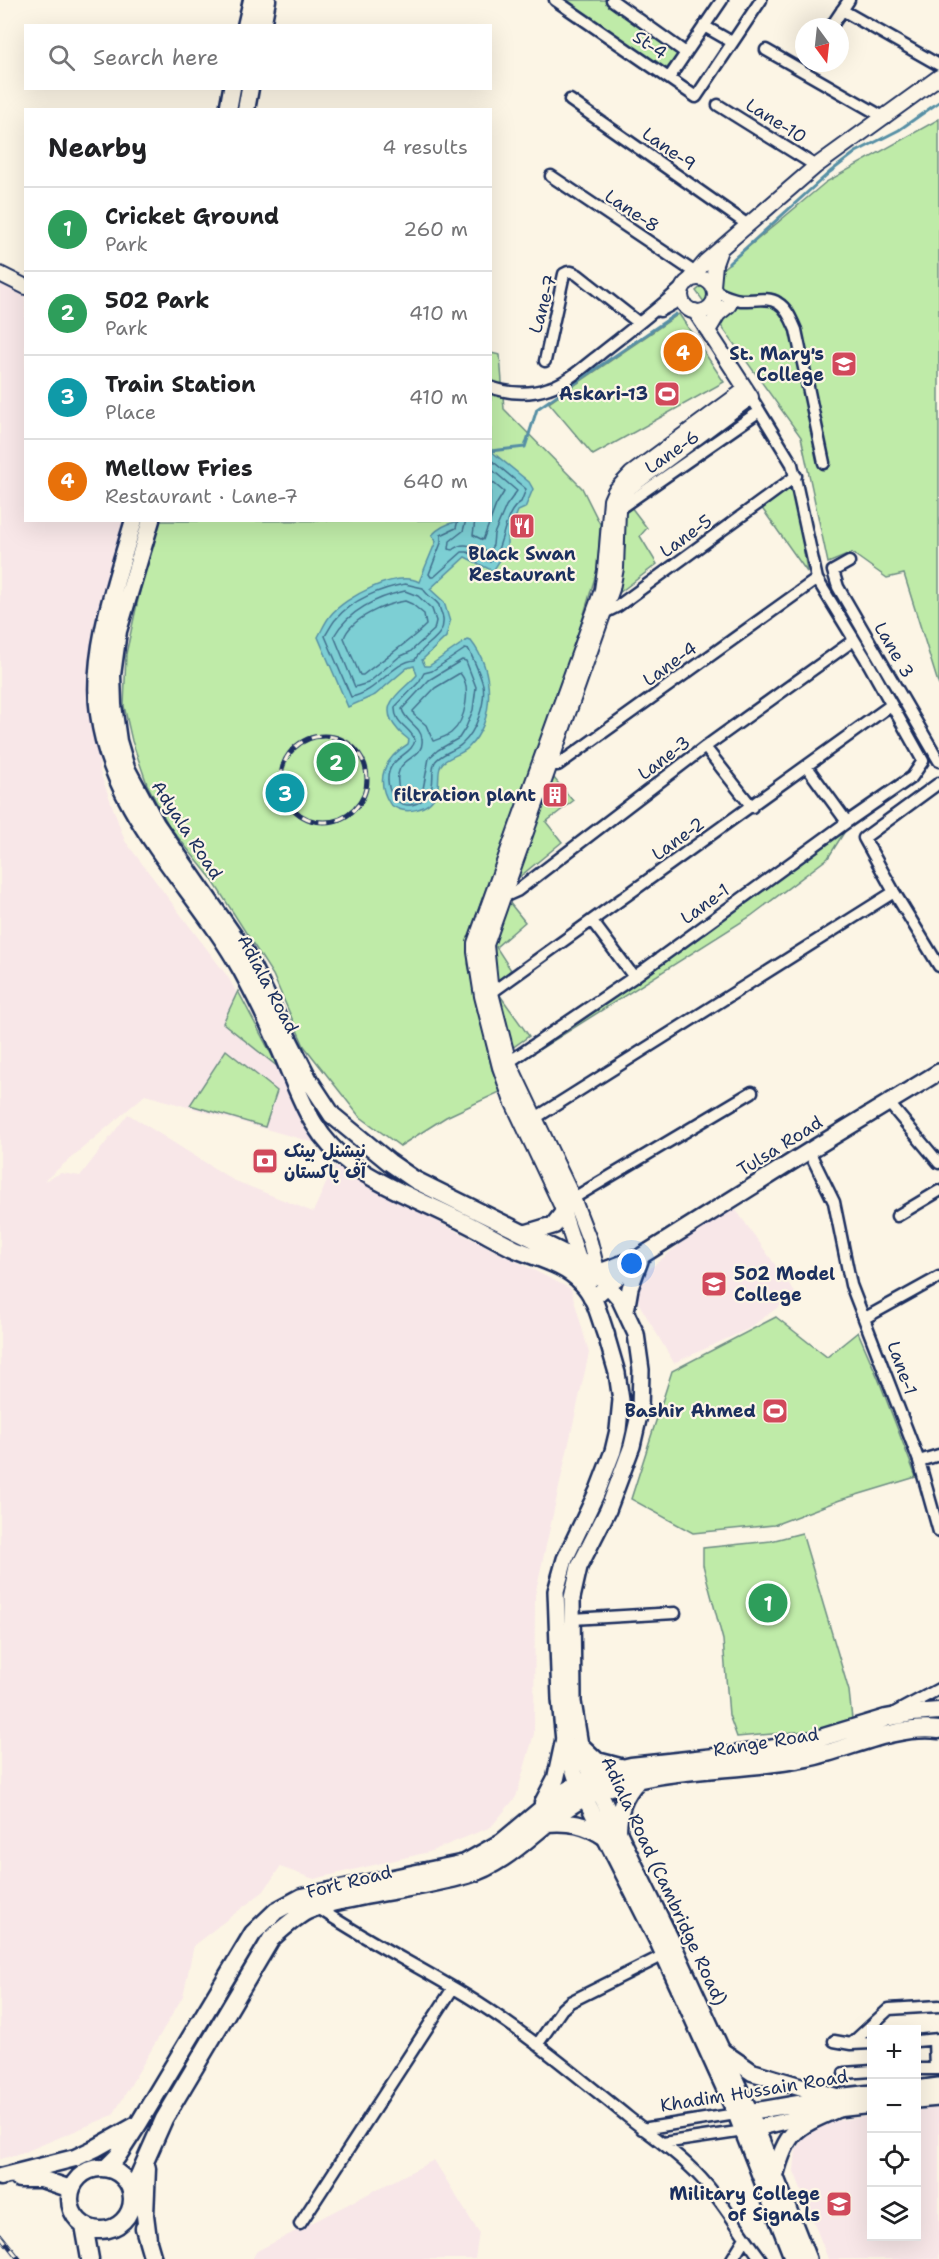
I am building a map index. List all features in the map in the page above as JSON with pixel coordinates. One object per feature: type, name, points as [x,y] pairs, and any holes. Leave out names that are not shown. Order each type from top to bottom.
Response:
[{"type":"main road","points":[[246,24],[252,0]]},
{"type":"main road","points":[[262,24],[267,0]]},
{"type":"main road","points":[[228,108],[232,90]]},
{"type":"main road","points":[[246,108],[250,90]]},
{"type":"main road","name":"Adiala Road","points":[[133,522],[106,615],[98,680],[98,714],[108,755],[134,815],[237,963],[283,1054],[296,1089],[322,1139],[351,1164],[394,1189],[514,1248],[566,1270],[584,1284],[606,1335]]},
{"type":"main road","name":"Adyala Road","points":[[150,522],[117,640],[112,675],[118,741],[126,768],[156,824],[244,951],[289,1040]]},
{"type":"main road","name":"Adiala Road","points":[[289,1040],[309,1080],[332,1115],[389,1162],[415,1179],[581,1262],[604,1280]]},
{"type":"main road","name":"Tulsa Road","points":[[584,1284],[604,1280],[808,1151],[939,1072]]},
{"type":"main road","points":[[524,1234],[554,1225],[566,1205]]},
{"type":"main road","points":[[626,1311],[630,1288],[642,1255]]},
{"type":"main road","name":"Tulsa Road","points":[[592,1299],[604,1280]]},
{"type":"main road","name":"Adiala Road (Cambridge Road)","points":[[572,1743],[572,1598],[579,1567],[608,1510],[632,1446],[640,1411],[641,1370],[636,1334],[626,1311],[604,1280]]},
{"type":"main road","name":"Adiala Road (Cambridge Road)","points":[[606,1335],[618,1373],[621,1400],[618,1430],[613,1451],[598,1490],[565,1559],[556,1591],[559,1688],[572,1743],[588,1787],[723,2052],[743,2113]]},
{"type":"main road","points":[[635,1773],[621,1803],[612,1835],[577,1823],[542,1817],[548,1796],[572,1743],[597,1761],[635,1773],[804,1743],[886,1718],[913,1713],[939,1712]]},
{"type":"main road","name":"Range Road","points":[[588,1787],[635,1773],[806,1758],[891,1733],[939,1730]]},
{"type":"main road","name":"Fort Road","points":[[106,2168],[117,2157],[139,2123],[253,1933],[276,1911],[302,1897],[465,1863],[588,1787]]},
{"type":"main road","name":"Fort Road","points":[[132,2196],[152,2143],[164,2119],[271,1939],[287,1924],[316,1907],[468,1875],[500,1859],[542,1817]]},
{"type":"main road","name":"Adiala Road (Cambridge Road)","points":[[612,1835],[664,1955],[775,2175],[808,2259]]},
{"type":"main road","points":[[723,2052],[752,2072],[837,2103]]},
{"type":"main road","points":[[921,2088],[939,2086]]},
{"type":"main road","name":"Khadim Hussain Road","points":[[750,2129],[867,2094]]},
{"type":"main road","points":[[921,2100],[939,2098]]},
{"type":"main road","points":[[775,2175],[788,2138],[799,2127],[837,2103]]},
{"type":"main road","name":"Khadim Hussain Road","points":[[743,2113],[837,2103],[867,2105]]},
{"type":"main road","points":[[0,2178],[75,2158],[139,2123]]},
{"type":"main road","name":"Adiala Road (Cambridge Road)","points":[[750,2129],[793,2259]]},
{"type":"main road","points":[[148,2239],[145,2191],[152,2143]]},
{"type":"main road","points":[[132,2196],[130,2211],[124,2220],[115,2227],[105,2230],[84,2225],[73,2213],[70,2197],[75,2181],[89,2170],[106,2168],[122,2175],[132,2196],[148,2239],[153,2259]]},
{"type":"main road","points":[[0,2178],[41,2179],[71,2189]]},
{"type":"main road","points":[[84,2225],[90,2259]]},
{"type":"street","name":"St-4","points":[[555,0],[696,97],[732,42]]},
{"type":"street","points":[[612,0],[686,53]]},
{"type":"street","points":[[669,78],[722,0]]},
{"type":"street","points":[[704,26],[732,42],[761,0]]},
{"type":"street","points":[[837,18],[849,0]]},
{"type":"street","points":[[842,10],[939,65]]},
{"type":"street","points":[[766,50],[795,63]]},
{"type":"street","points":[[813,72],[885,118]]},
{"type":"street","points":[[492,388],[511,393],[531,393],[550,388],[570,378],[651,314],[664,310],[720,250],[816,166],[939,78]]},
{"type":"street","name":"Lane-9","points":[[570,100],[748,225]]},
{"type":"street","name":"Lane-10","points":[[718,105],[816,166]]},
{"type":"street","name":"Lane-8","points":[[551,176],[687,284]]},
{"type":"street","points":[[702,310],[714,300],[715,264],[720,250]]},
{"type":"street","name":"Lane-7","points":[[545,361],[564,274],[568,272],[578,274],[639,323]]},
{"type":"street","points":[[0,274],[24,286]]},
{"type":"street","points":[[687,284],[701,278],[730,298],[764,299],[778,302],[790,316],[796,330],[824,463]]},
{"type":"street","points":[[687,284],[687,307],[702,310],[743,300]]},
{"type":"street","points":[[708,331],[718,314],[729,305]]},
{"type":"street","points":[[702,310],[708,331],[784,448],[796,476],[817,579],[891,705]]},
{"type":"street","points":[[604,1280],[590,1242],[566,1205],[505,1065],[486,994],[486,945],[497,896],[598,616],[612,589],[616,568],[613,513],[629,488],[749,393]]},
{"type":"street","name":"Lane-6","points":[[613,513],[754,415]]},
{"type":"street","name":"Lane-5","points":[[598,616],[618,606],[796,476]]},
{"type":"street","name":"Lane 3","points":[[849,562],[833,571],[838,587],[939,760]]},
{"type":"street","name":"Lane-4","points":[[544,765],[558,765],[817,579]]},
{"type":"street","name":"Lane-3","points":[[497,896],[517,891],[705,747],[854,640]]},
{"type":"street","name":"Lane-1","points":[[505,1065],[634,977],[912,777],[923,761],[891,705]]},
{"type":"street","name":"Lane-2","points":[[486,994],[752,807],[891,705]]},
{"type":"street","points":[[705,747],[752,807]]},
{"type":"street","points":[[807,767],[847,822]]},
{"type":"street","points":[[939,783],[864,838],[939,966]]},
{"type":"street","points":[[529,1122],[894,892]]},
{"type":"street","points":[[592,921],[634,977]]},
{"type":"street","points":[[566,1205],[752,1092]]},
{"type":"street","points":[[888,1102],[939,1163]]},
{"type":"street","name":"Lane-1","points":[[808,1151],[834,1202],[851,1285],[934,1500],[939,1532]]},
{"type":"street","points":[[897,1216],[939,1191]]},
{"type":"street","points":[[566,1205],[581,1262],[584,1284]]},
{"type":"street","points":[[865,1318],[939,1277]]},
{"type":"street","points":[[919,1461],[939,1455]]},
{"type":"street","points":[[572,1619],[675,1613]]},
{"type":"street","points":[[886,1718],[939,1689]]},
{"type":"street","points":[[302,1897],[340,1923],[453,1988],[537,2045],[642,2129],[663,2143],[690,2166],[761,2259]]},
{"type":"street","points":[[537,2045],[562,2009],[570,2002],[664,1955]]},
{"type":"street","points":[[300,2224],[453,1988]]},
{"type":"street","points":[[851,2044],[889,2009],[939,2006]]},
{"type":"street","points":[[921,2040],[936,2039],[937,2069],[921,2069]]},
{"type":"street","points":[[834,2041],[851,2044],[867,2043]]},
{"type":"street","points":[[844,2073],[867,2071]]},
{"type":"street","name":"Khadim Hussain Road","points":[[642,2129],[743,2113]]},
{"type":"street","name":"Khadim Hussain Road","points":[[663,2143],[750,2129]]},
{"type":"street","points":[[732,2259],[745,2238]]},
{"type":"shaded area","points":[[0,282],[24,294],[24,522],[123,522],[91,641],[100,772],[125,841],[228,977],[319,1144],[145,1095],[44,1181],[61,1173],[80,1176],[128,1114],[233,1180],[313,1212],[334,1166],[571,1289],[589,1353],[535,1595],[534,1734],[516,1797],[491,1827],[429,1852],[314,1879],[280,1867],[264,1891],[194,1945],[183,1996],[113,2115],[20,2154],[0,2159]]},
{"type":"shaded area","name":"502 Model College","points":[[731,1203],[796,1294],[748,1329],[674,1363],[635,1297],[643,1274]]},
{"type":"shaded area","name":"Military College of Signals","points":[[939,2108],[939,2259],[828,2259],[794,2171],[796,2149],[808,2131],[826,2122],[867,2117],[867,2241],[921,2241],[921,2110]]},
{"type":"shaded area","points":[[434,2160],[479,2233],[475,2259],[252,2259],[257,2251]]},
{"type":"green space","points":[[565,0],[605,0],[679,54],[666,69]]},
{"type":"green space","name":"St. Mary's College","points":[[939,119],[939,686],[904,574],[887,578],[852,553],[828,563],[801,437],[696,291],[826,182]]},
{"type":"green space","points":[[679,314],[724,382],[593,455],[549,403]]},
{"type":"green space","points":[[492,353],[500,355],[504,409],[582,488],[600,524],[598,567],[573,651],[473,924],[468,964],[492,1070],[502,1091],[446,1117],[400,1146],[359,1116],[304,1046],[273,975],[211,878],[169,826],[147,784],[132,741],[124,706],[126,654],[147,559],[159,522],[492,522]]},
{"type":"green space","points":[[790,486],[795,489],[807,572],[761,507]]},
{"type":"green space","points":[[631,507],[647,528],[640,536],[657,564],[615,596],[625,547],[625,514]]},
{"type":"green space","points":[[553,777],[573,801],[546,822],[562,842],[512,883]]},
{"type":"green space","points":[[845,831],[828,858],[751,916],[515,1065],[515,1063]]},
{"type":"green space","points":[[509,902],[525,922],[496,947],[511,970],[495,983],[492,946]]},
{"type":"green space","points":[[238,991],[278,1067],[223,1023]]},
{"type":"green space","points":[[499,994],[529,1036],[512,1048]]},
{"type":"green space","points":[[226,1050],[277,1091],[265,1127],[190,1105]]},
{"type":"green space","name":"Bashir Ahmed","points":[[776,1317],[827,1357],[858,1332],[916,1477],[840,1500],[774,1525],[693,1533],[631,1499],[672,1371]]},
{"type":"green space","points":[[802,1533],[849,1691],[852,1719],[830,1729],[737,1737],[729,1715],[723,1640],[703,1565],[703,1548],[771,1541]]},
{"type":"water","points":[[492,452],[529,482],[533,489],[525,508],[518,511],[507,538],[507,549],[493,571],[465,557],[430,589],[444,602],[450,622],[446,637],[422,660],[425,666],[429,666],[467,640],[471,641],[484,666],[489,695],[484,724],[477,737],[468,748],[441,765],[438,789],[434,798],[429,804],[416,810],[402,810],[390,804],[385,795],[383,778],[384,770],[393,756],[408,744],[409,740],[398,730],[389,713],[390,706],[398,693],[417,675],[414,666],[407,668],[375,695],[348,707],[318,637],[330,616],[359,594],[385,582],[409,579],[419,582],[436,541],[432,535],[438,529],[452,523],[492,522]]},
{"type":"waterway","points":[[729,263],[830,172],[856,152],[899,130],[939,102]]},
{"type":"waterway","points":[[492,451],[525,447],[537,409],[676,314]]},
{"type":"railway","points":[[324,736],[341,739],[360,755],[364,762],[367,779],[364,796],[348,815],[341,819],[324,822],[307,819],[288,803],[284,796],[281,779],[284,762],[300,743],[307,739],[324,736]]},
{"type":"railway","points":[[0,2235],[19,2259]]},
{"type":"place","name":"Mellow Fries","points":[[683,352]]},
{"type":"place","name":"St. Mary's College","points":[[844,364]]},
{"type":"place","name":"Askari-13","points":[[667,394]]},
{"type":"place","name":"Black Swan Restaurant","points":[[522,526]]},
{"type":"place","name":"502 Park","points":[[336,762]]},
{"type":"place","name":"Train Station","points":[[285,793]]},
{"type":"place","name":"filtration plant","points":[[555,795]]},
{"type":"place","name":"نیشنل بینک آف پاکستان","points":[[265,1161]]},
{"type":"place","name":"502 Model College","points":[[714,1284]]},
{"type":"place","name":"Bashir Ahmed","points":[[775,1411]]},
{"type":"place","name":"Cricket Ground","points":[[768,1603]]},
{"type":"place","name":"Military College of Signals","points":[[839,2204]]}]
